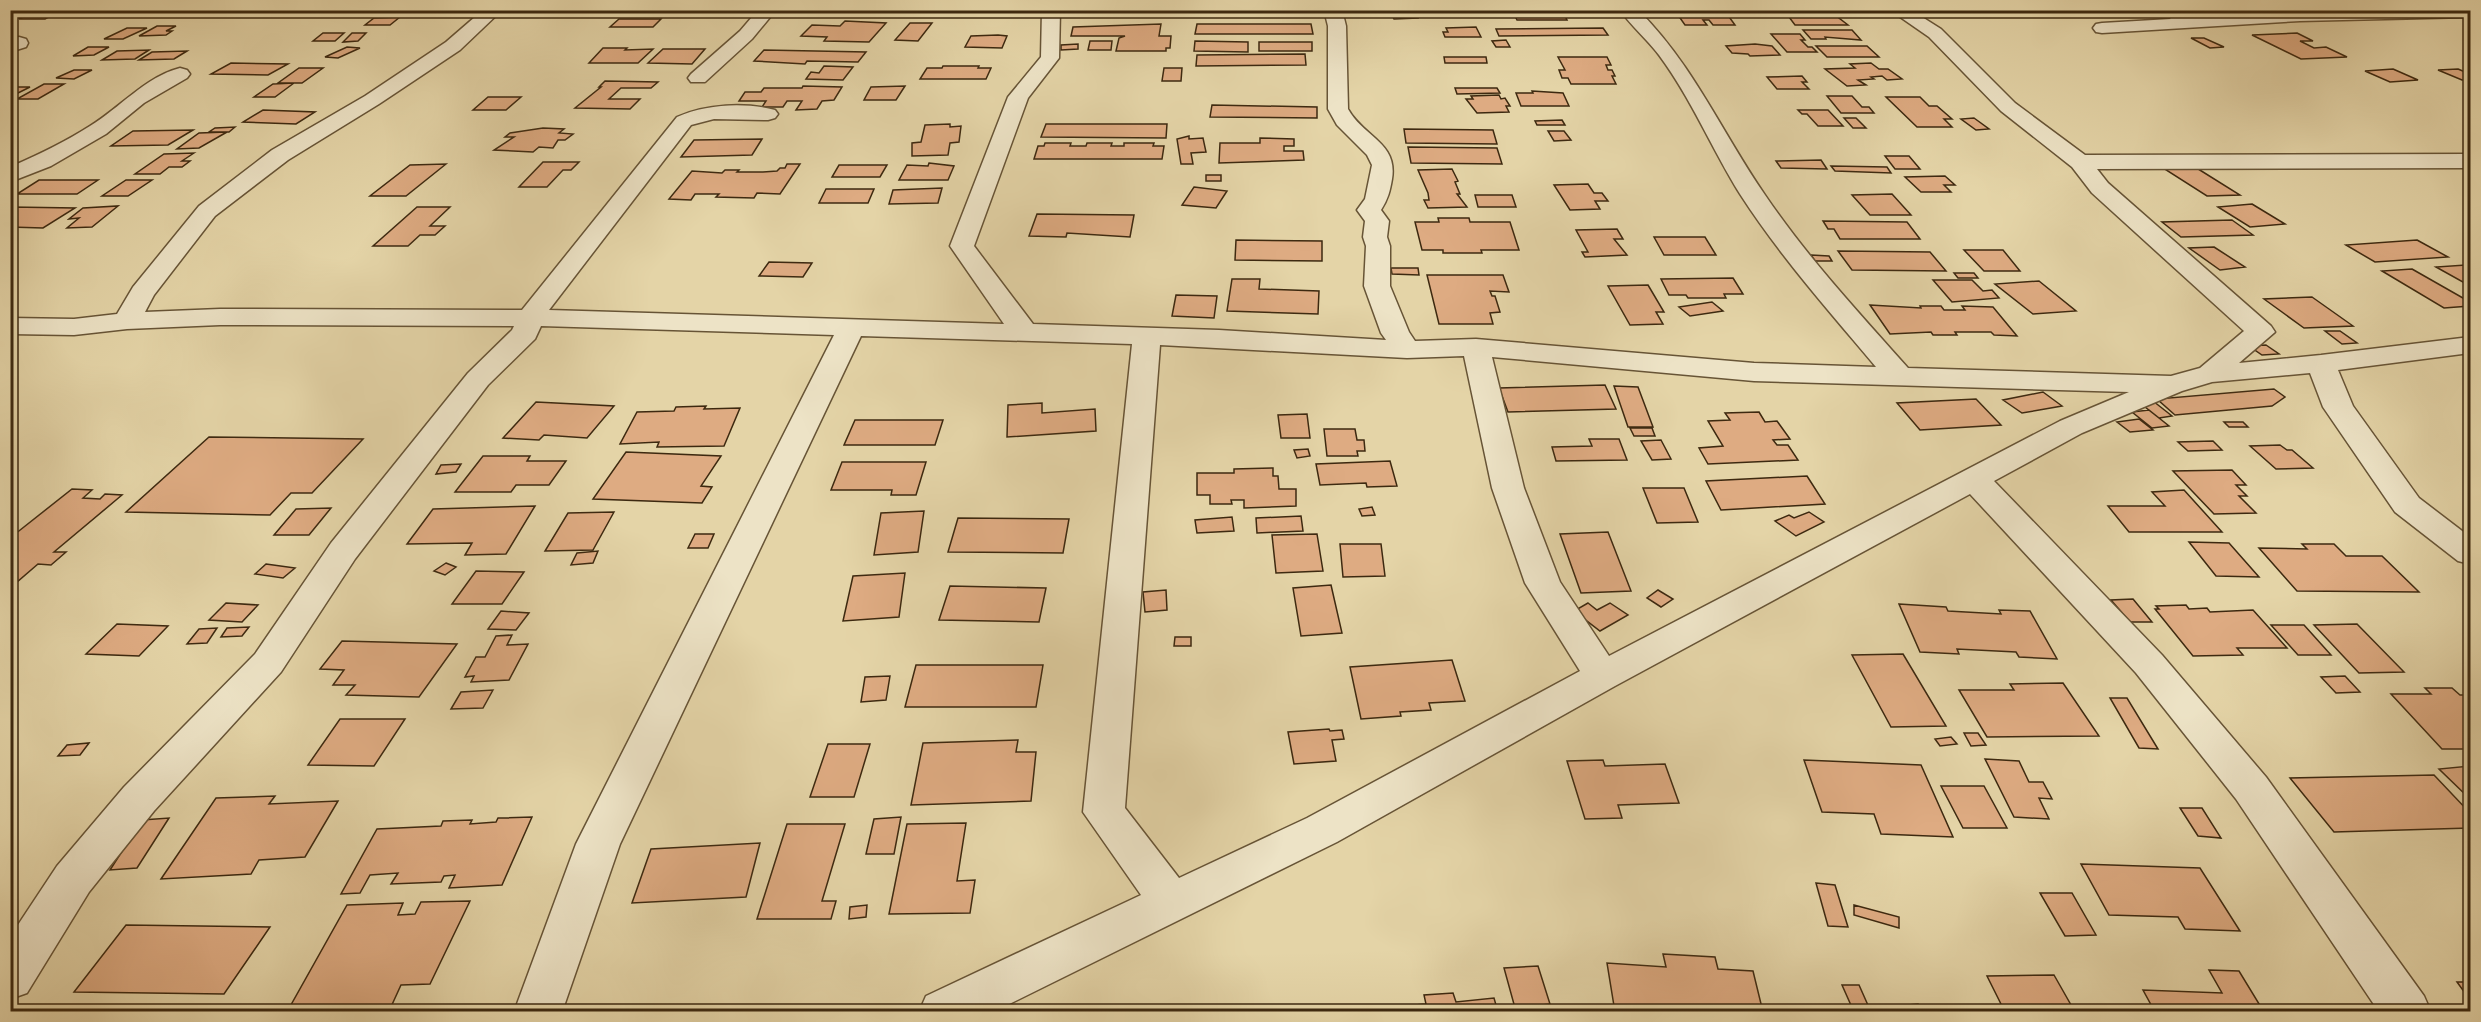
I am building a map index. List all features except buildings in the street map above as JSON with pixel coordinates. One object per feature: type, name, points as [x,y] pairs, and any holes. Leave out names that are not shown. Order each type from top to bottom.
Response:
[{"type":"street","points":[[127,321],[142,292],[207,211],[280,155],[372,100],[453,45],[495,10]]},
{"type":"street","points":[[698,78],[746,35],[768,10]]},
{"type":"street","points":[[1025,333],[962,246],[1018,98],[1050,58],[1051,10]]},
{"type":"street","points":[[1333,10],[1337,26],[1338,109],[1344,122],[1377,152],[1383,165],[1377,199],[1369,210],[1377,221],[1375,237],[1378,246],[1377,286],[1395,333],[1407,350]]},
{"type":"street","points":[[1628,10],[1651,32],[1687,81],[1753,195],[1824,288],[1901,378]]},
{"type":"street","points":[[1899,10],[1935,33],[2008,107],[2080,162],[2100,188],[2261,332],[2210,374]]},
{"type":"street","points":[[2166,10],[2190,21],[2200,22]]},
{"type":"street","points":[[2102,28],[2300,16],[2470,12]]},
{"type":"street","points":[[10,175],[61,152],[99,130],[137,99],[180,74]]},
{"type":"street","points":[[10,978],[73,879],[139,799],[257,676],[283,642],[343,551],[478,379],[525,333],[530,318],[684,120],[694,115],[705,114],[768,114]]},
{"type":"street","points":[[2080,162],[2470,161]]},
{"type":"street","points":[[10,326],[74,327],[127,321],[220,317],[530,318],[1147,336],[1407,350],[1476,347],[1754,372],[2172,385]]},
{"type":"street","points":[[538,1011],[598,844],[852,328]]},
{"type":"street","points":[[1147,336],[1104,812],[1172,902]]},
{"type":"street","points":[[943,1011],[1322,830],[1602,676],[2071,427],[2172,385],[2210,374],[2321,364],[2470,345]]},
{"type":"street","points":[[1476,347],[1508,488],[1543,583],[1602,676]]},
{"type":"street","points":[[2321,364],[2338,406],[2407,506],[2470,553]]},
{"type":"street","points":[[1974,479],[2149,664],[2251,788],[2407,1011]]}]
